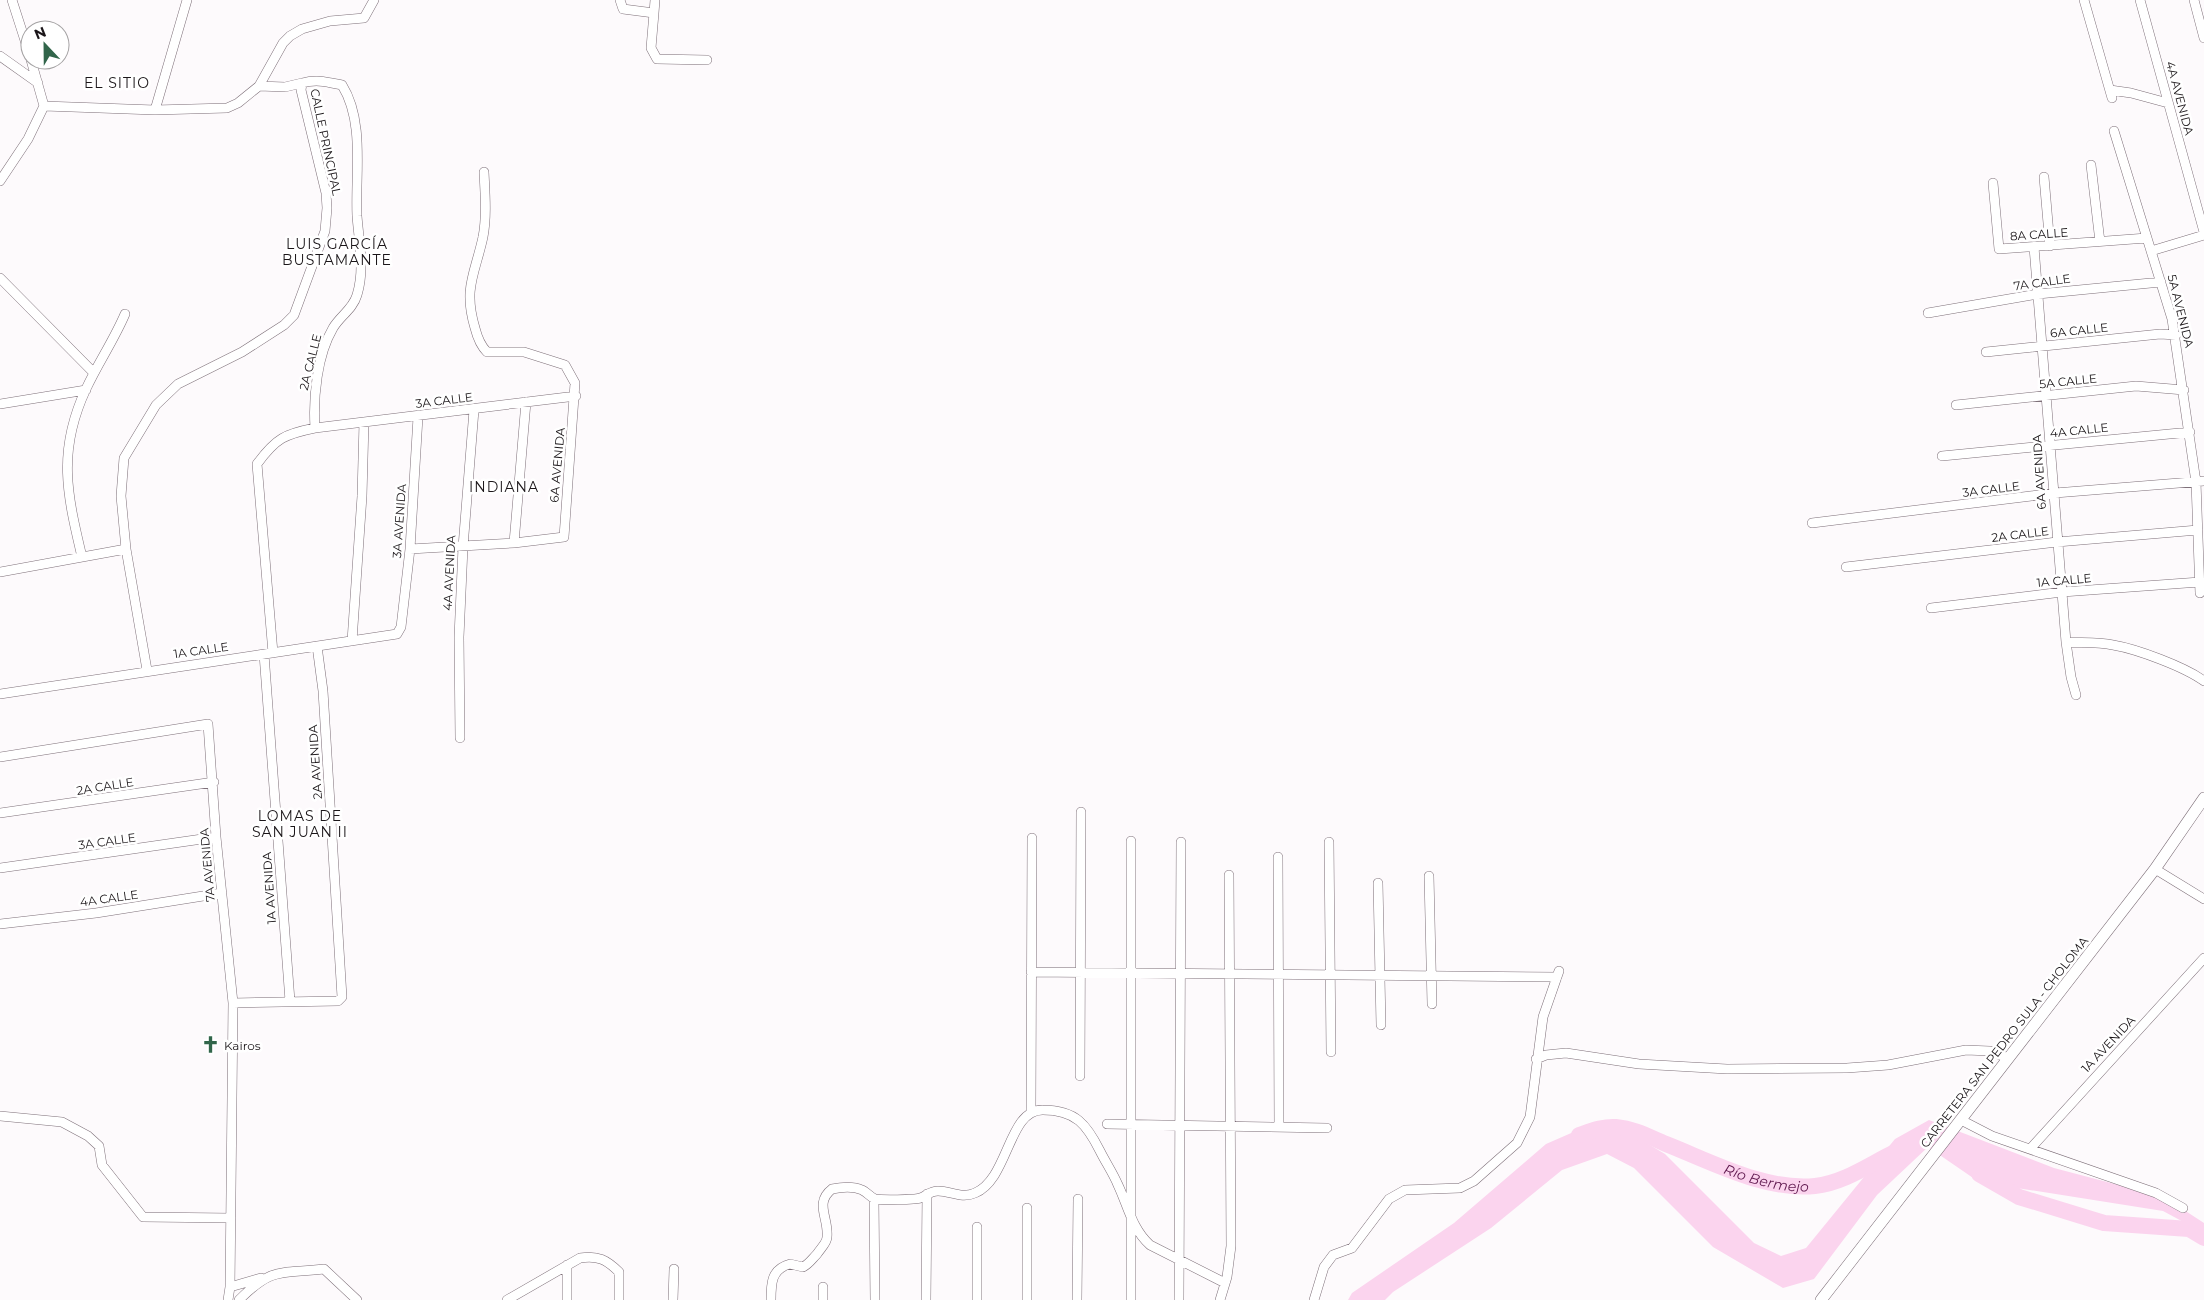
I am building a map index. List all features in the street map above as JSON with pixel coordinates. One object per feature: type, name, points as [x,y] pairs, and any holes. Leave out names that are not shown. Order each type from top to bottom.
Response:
[{"type":"main road","name":"CARRETERA SAN PEDRO SULA - CHOLOMA","points":[[1821,1300],[2155,868],[2204,798]]},
{"type":"street","points":[[12,0],[20,25]]},
{"type":"street","points":[[155,110],[186,0]]},
{"type":"street","points":[[44,106],[155,110],[227,108],[238,103],[259,86],[283,43],[290,36],[302,29],[330,21],[364,18],[374,0]]},
{"type":"street","points":[[620,0],[623,10],[654,13]]},
{"type":"street","points":[[655,0],[651,48],[653,55],[657,59],[707,60]]},
{"type":"street","points":[[2084,0],[2111,94],[2131,93],[2168,103]]},
{"type":"street","name":"4A AVENIDA","points":[[2140,0],[2204,234]]},
{"type":"street","points":[[2194,0],[2204,38]]},
{"type":"street","points":[[0,56],[38,84]]},
{"type":"street","points":[[0,181],[28,139],[44,106],[34,70]]},
{"type":"street","name":"2A CALLE","points":[[302,83],[317,80],[342,85],[347,94],[356,140],[357,217],[361,248],[360,279],[357,296],[352,306],[337,321],[326,344],[315,388],[315,428]]},
{"type":"street","name":"CALLE PRINCIPAL","points":[[126,549],[120,496],[124,458],[156,406],[178,384],[242,352],[284,325],[294,315],[325,231],[326,193],[301,90],[302,83],[285,87],[259,86]]},
{"type":"street","name":"5A AVENIDA","points":[[2114,131],[2176,335],[2190,432],[2200,481],[2198,530],[2200,593]]},
{"type":"street","points":[[2091,165],[2100,242]]},
{"type":"street","points":[[484,172],[485,207],[483,237],[469,289],[470,312],[476,332],[484,349],[490,353],[524,352],[565,366],[575,383],[576,396]]},
{"type":"street","points":[[2044,177],[2050,246]]},
{"type":"street","name":"8A CALLE","points":[[1994,183],[2000,249],[2147,238]]},
{"type":"street","points":[[2151,251],[2204,234]]},
{"type":"street","name":"6A AVENIDA","points":[[2034,247],[2066,642],[2071,677],[2076,694]]},
{"type":"street","points":[[0,278],[94,373]]},
{"type":"street","name":"7A CALLE","points":[[1928,313],[2038,294],[2161,282]]},
{"type":"street","points":[[82,557],[70,507],[67,451],[74,418],[86,390],[111,346],[126,314]]},
{"type":"street","name":"6A CALLE","points":[[1986,352],[2160,334],[2176,335]]},
{"type":"street","name":"5A CALLE","points":[[1956,405],[2136,386],[2184,390]]},
{"type":"street","points":[[0,404],[86,390]]},
{"type":"street","name":"3A CALLE","points":[[315,428],[576,396]]},
{"type":"street","name":"6A AVENIDA","points":[[514,543],[564,537],[576,396]]},
{"type":"street","points":[[410,549],[514,543],[526,402]]},
{"type":"street","name":"4A AVENIDA","points":[[460,738],[459,637],[463,547],[474,410]]},
{"type":"street","name":"3A AVENIDA","points":[[401,627],[410,549],[418,416]]},
{"type":"street","points":[[352,641],[361,517],[364,422]]},
{"type":"street","name":"1A AVENIDA","points":[[290,1001],[257,464],[267,450],[286,434],[315,428]]},
{"type":"street","name":"4A CALLE","points":[[1942,456],[2190,432]]},
{"type":"street","name":"3A CALLE","points":[[1812,523],[2053,494],[2200,481]]},
{"type":"street","name":"2A CALLE","points":[[1846,567],[2057,542],[2198,530]]},
{"type":"street","points":[[0,572],[126,549],[147,670]]},
{"type":"street","name":"1A CALLE","points":[[1931,608],[2062,592],[2200,582]]},
{"type":"street","name":"1A CALLE","points":[[0,694],[147,670],[269,654],[397,634],[401,627]]},
{"type":"street","points":[[2066,642],[2111,644],[2128,648],[2176,665],[2204,681]]},
{"type":"street","name":"2A AVENIDA","points":[[290,1001],[338,1001],[342,997],[323,691],[317,646]]},
{"type":"street","name":"7A AVENIDA","points":[[0,757],[208,724],[214,782],[216,837],[233,1003],[230,1287],[228,1300]]},
{"type":"street","name":"2A CALLE","points":[[0,812],[214,782]]},
{"type":"street","points":[[1080,1076],[1081,812]]},
{"type":"street","name":"3A CALLE","points":[[0,868],[216,837]]},
{"type":"street","points":[[771,1300],[771,1280],[776,1272],[790,1264],[803,1267],[809,1264],[828,1238],[822,1208],[826,1194],[832,1189],[851,1187],[863,1190],[874,1199],[920,1198],[935,1191],[966,1196],[984,1188],[1000,1168],[1014,1135],[1031,1111],[1032,838]]},
{"type":"street","points":[[1131,840],[1131,1300]]},
{"type":"street","points":[[1179,1300],[1181,842]]},
{"type":"street","points":[[1329,842],[1331,1052]]},
{"type":"street","points":[[1278,858],[1279,1127]]},
{"type":"street","points":[[2155,868],[2204,899]]},
{"type":"street","points":[[1220,1300],[1225,1283],[1231,1246],[1229,876]]},
{"type":"street","points":[[1429,876],[1432,1004]]},
{"type":"street","points":[[1378,883],[1381,1025]]},
{"type":"street","name":"4A CALLE","points":[[0,924],[96,913],[222,893]]},
{"type":"street","name":"1A AVENIDA","points":[[2031,1148],[2204,958]]},
{"type":"street","points":[[1032,972],[1380,976],[1558,974],[1543,1017],[1536,1059],[1530,1117],[1524,1132],[1517,1142],[1474,1181],[1460,1188],[1405,1190],[1389,1199],[1352,1248],[1332,1256],[1324,1268],[1314,1300]]},
{"type":"street","points":[[233,1003],[290,1001]]},
{"type":"street","points":[[1536,1059],[1546,1055],[1566,1053],[1640,1064],[1727,1069],[1855,1068],[1888,1065],[1966,1050],[1990,1051],[2008,1058]]},
{"type":"street","points":[[1031,1111],[1052,1110],[1081,1120],[1090,1130],[1118,1183],[1130,1216],[1140,1235],[1150,1245],[1225,1283]]},
{"type":"street","points":[[0,1116],[62,1122],[88,1136],[99,1146],[102,1165],[143,1216],[231,1218]]},
{"type":"street","points":[[1959,1122],[1992,1136],[2156,1192],[2183,1208]]},
{"type":"street","points":[[1107,1124],[1327,1128]]},
{"type":"street","points":[[926,1300],[927,1194]]},
{"type":"street","points":[[874,1199],[875,1300]]},
{"type":"street","points":[[1077,1300],[1078,1199]]},
{"type":"street","points":[[1027,1208],[1027,1300]]},
{"type":"street","points":[[977,1227],[977,1300]]},
{"type":"street","points":[[507,1300],[580,1258],[591,1256],[606,1260],[619,1272],[620,1300]]},
{"type":"street","points":[[567,1265],[567,1300]]},
{"type":"street","points":[[230,1287],[280,1271],[295,1272],[324,1269],[357,1300]]},
{"type":"street","points":[[673,1300],[674,1269]]},
{"type":"street","points":[[240,1300],[265,1277]]},
{"type":"street","points":[[823,1287],[823,1300]]},
{"type":"shaded area","points":[[1929,1120],[2054,1168],[2164,1197],[2204,1223],[2204,1233],[2163,1211],[1979,1182],[1928,1147],[1877,1195],[1814,1279],[1783,1288],[1713,1247],[1634,1168],[1607,1154],[1562,1170],[1491,1228],[1393,1292],[1385,1300],[1348,1300],[1352,1293],[1454,1223],[1546,1144],[1585,1127],[1628,1132],[1665,1154],[1754,1243],[1781,1256],[1806,1248],[1895,1139]]},
{"type":"waterway","name":"Río Bermejo","points":[[1579,1135],[1607,1127],[1630,1130],[1739,1174],[1758,1180],[1796,1186],[1815,1186],[1836,1181],[1895,1152]]},
{"type":"waterway","name":"Río Bermejo","points":[[1979,1174],[2019,1197],[2104,1223],[2189,1229],[2204,1238]]},
{"type":"place","name":"Kairos","points":[[210,1045]]},
{"type":"district","name":"EL SITIO","points":[[117,83]]},
{"type":"district","name":"LUIS GARCÍA BUSTAMANTE","points":[[337,252]]},
{"type":"district","name":"INDIANA","points":[[504,487]]},
{"type":"district","name":"LOMAS DE SAN JUAN II","points":[[300,824]]}]
